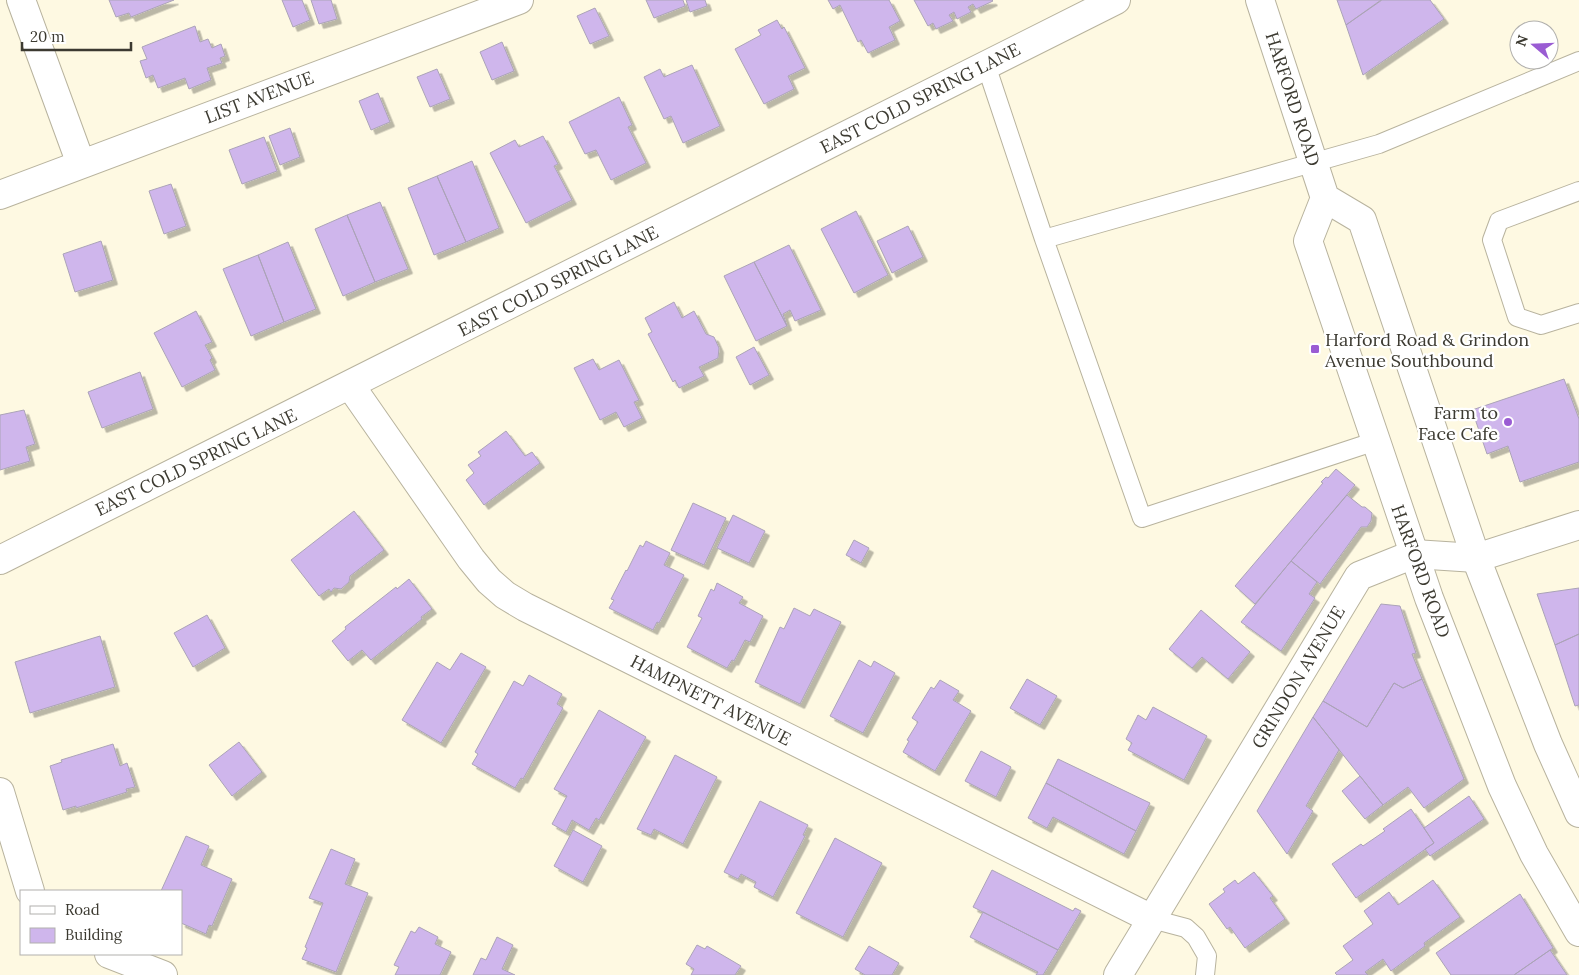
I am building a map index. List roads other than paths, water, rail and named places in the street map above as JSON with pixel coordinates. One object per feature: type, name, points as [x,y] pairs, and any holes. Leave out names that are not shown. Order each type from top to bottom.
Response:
[{"type":"main road","points":[[21,0],[81,164]]},
{"type":"main road","name":"LIST AVENUE","points":[[0,195],[519,0]]},
{"type":"main road","name":"EAST COLD SPRING LANE","points":[[0,560],[1116,0]]},
{"type":"main road","name":"HARFORD ROAD","points":[[1260,0],[1325,198],[1308,241],[1414,554],[1502,786],[1534,854],[1579,932]]},
{"type":"main road","points":[[1325,198],[1362,220],[1476,558],[1548,744],[1579,813]]},
{"type":"main road","name":"HAMPNETT AVENUE","points":[[350,386],[471,559],[489,581],[505,594],[525,607],[1152,919]]},
{"type":"main road","name":"GRINDON AVENUE","points":[[1118,975],[1358,576],[1414,554],[1476,558],[1579,525]]},
{"type":"main road","points":[[0,792],[30,890]]},
{"type":"main road","points":[[112,955],[163,975]]},
{"type":"lane","points":[[1044,239],[1379,144],[1579,60]]},
{"type":"lane","points":[[986,65],[1044,239],[1142,518],[1376,441]]},
{"type":"lane","points":[[1579,191],[1499,221],[1492,240],[1517,317],[1541,325],[1579,313]]},
{"type":"lane","points":[[1152,919],[1186,928],[1196,938],[1206,956],[1205,975]]},
{"type":"place","name":"Harford Road & Grindon Avenue Southbound","points":[[1315,349]]},
{"type":"place","name":"Farm to Face Cafe","points":[[1508,422]]}]
